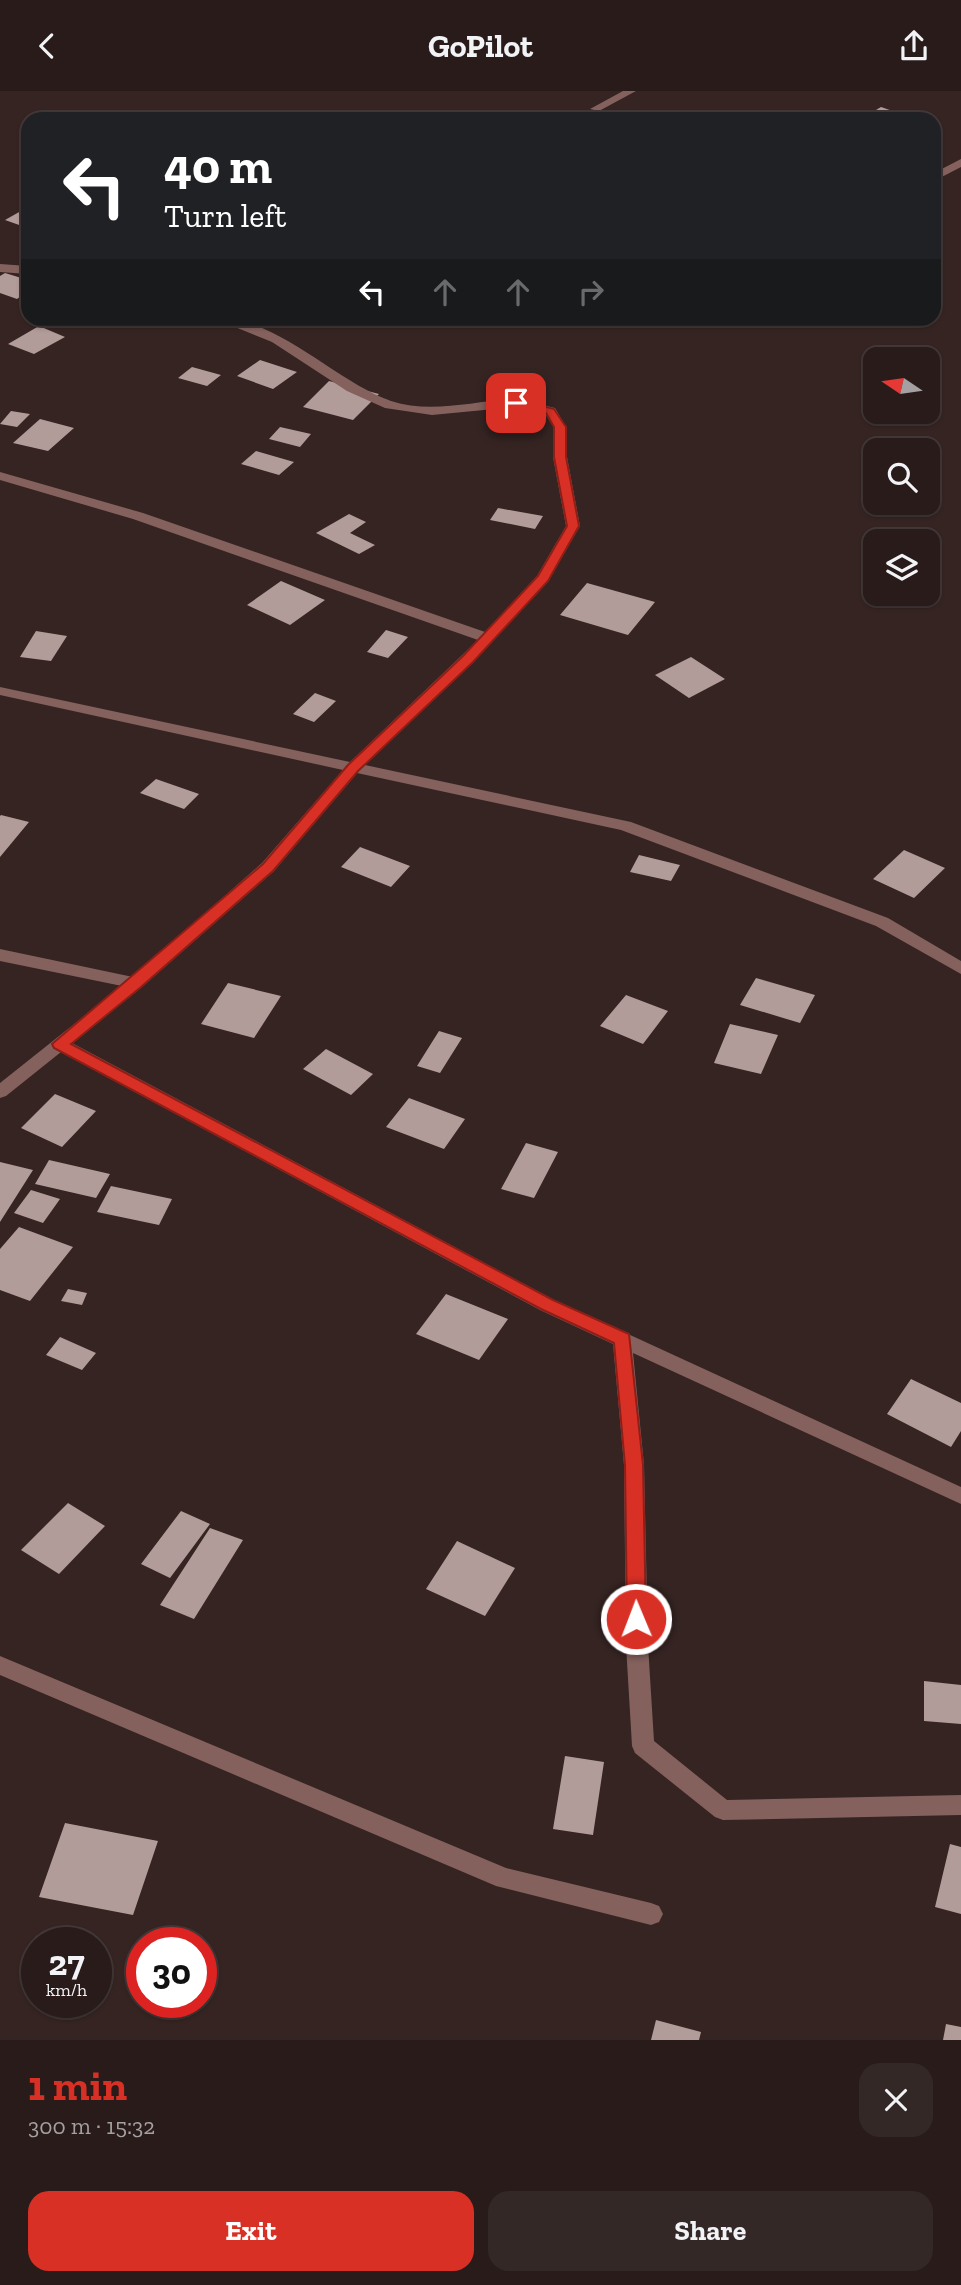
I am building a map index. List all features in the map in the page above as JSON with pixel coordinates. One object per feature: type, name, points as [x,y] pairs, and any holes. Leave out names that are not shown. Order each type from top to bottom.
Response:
[{"type":"street","points":[[595,110],[631,91]]},
{"type":"street","points":[[941,174],[961,162]]},
{"type":"street","points":[[0,268],[21,270]]},
{"type":"street","points":[[0,1092],[136,983],[268,867],[353,768],[487,638],[544,578],[573,526],[560,457],[560,427],[550,411],[516,403],[432,411],[390,405],[351,388],[276,339],[240,326]]},
{"type":"street","points":[[0,476],[138,516],[487,638]]},
{"type":"street","points":[[0,691],[625,825],[881,922],[961,968]]},
{"type":"street","points":[[0,955],[136,983]]},
{"type":"street","points":[[60,1044],[547,1305],[961,1496]]},
{"type":"street","points":[[622,1339],[634,1465],[637,1645],[643,1746],[723,1810],[961,1805]]},
{"type":"street","points":[[0,1665],[504,1878],[651,1915]]},
{"type":"building","points":[[881,107],[896,112],[873,112]]},
{"type":"building","points":[[21,211],[21,226],[5,220]]},
{"type":"building","points":[[5,273],[21,278],[21,296],[17,299],[0,293],[0,276]]},
{"type":"building","points":[[39,326],[65,337],[34,354],[8,344]]},
{"type":"building","points":[[260,360],[297,372],[273,389],[237,376]]},
{"type":"building","points":[[192,367],[221,375],[207,386],[178,378]]},
{"type":"building","points":[[329,381],[379,394],[353,420],[303,407]]},
{"type":"building","points":[[11,411],[30,414],[17,427],[0,424]]},
{"type":"building","points":[[40,419],[74,428],[48,451],[13,443]]},
{"type":"building","points":[[280,427],[311,434],[300,447],[269,439]]},
{"type":"building","points":[[256,451],[294,462],[279,475],[241,464]]},
{"type":"building","points":[[498,508],[543,516],[535,529],[490,520]]},
{"type":"building","points":[[349,514],[366,522],[350,533],[375,545],[359,554],[316,533]]},
{"type":"building","points":[[281,581],[325,600],[290,625],[247,605]]},
{"type":"building","points":[[587,583],[655,602],[628,635],[560,615]]},
{"type":"building","points":[[386,630],[408,637],[388,658],[367,652]]},
{"type":"building","points":[[36,631],[67,636],[51,661],[20,657]]},
{"type":"building","points":[[691,657],[725,679],[689,698],[655,675]]},
{"type":"building","points":[[315,693],[336,701],[314,722],[293,714]]},
{"type":"building","points":[[156,779],[199,794],[184,809],[140,793]]},
{"type":"building","points":[[0,816],[29,822],[0,857]]},
{"type":"building","points":[[360,847],[410,866],[391,887],[341,867]]},
{"type":"building","points":[[904,850],[945,868],[914,898],[873,879]]},
{"type":"building","points":[[639,855],[680,865],[671,881],[630,872]]},
{"type":"building","points":[[756,978],[815,995],[800,1023],[740,1005]]},
{"type":"building","points":[[228,983],[281,996],[254,1038],[201,1024]]},
{"type":"building","points":[[626,995],[668,1011],[643,1044],[600,1026]]},
{"type":"building","points":[[730,1024],[778,1035],[761,1074],[714,1063]]},
{"type":"building","points":[[439,1031],[462,1038],[440,1073],[417,1066]]},
{"type":"building","points":[[326,1049],[373,1074],[351,1095],[303,1069]]},
{"type":"building","points":[[55,1094],[96,1111],[62,1147],[21,1128]]},
{"type":"building","points":[[409,1098],[465,1119],[444,1149],[386,1127]]},
{"type":"building","points":[[526,1143],[558,1152],[534,1198],[501,1189]]},
{"type":"building","points":[[49,1160],[110,1174],[96,1198],[35,1184]]},
{"type":"building","points":[[0,1162],[33,1170],[0,1222]]},
{"type":"building","points":[[111,1186],[172,1199],[159,1225],[97,1212]]},
{"type":"building","points":[[31,1190],[60,1199],[43,1223],[14,1213]]},
{"type":"building","points":[[19,1227],[73,1247],[30,1301],[0,1290],[0,1249]]},
{"type":"building","points":[[68,1289],[87,1293],[82,1305],[61,1301]]},
{"type":"building","points":[[446,1294],[508,1319],[479,1360],[416,1334]]},
{"type":"building","points":[[60,1337],[96,1353],[82,1370],[46,1355]]},
{"type":"building","points":[[911,1379],[961,1403],[961,1431],[951,1447],[887,1414]]},
{"type":"building","points":[[68,1503],[105,1526],[59,1574],[21,1550]]},
{"type":"building","points":[[181,1511],[210,1524],[170,1578],[141,1564]]},
{"type":"building","points":[[210,1528],[243,1540],[194,1619],[160,1605]]},
{"type":"building","points":[[457,1541],[515,1568],[485,1616],[426,1589]]},
{"type":"building","points":[[924,1681],[961,1685],[961,1724],[924,1721]]},
{"type":"building","points":[[565,1756],[604,1762],[593,1835],[553,1829]]},
{"type":"building","points":[[65,1823],[158,1841],[133,1915],[39,1897]]},
{"type":"building","points":[[950,1844],[961,1847],[961,1914],[935,1907]]},
{"type":"building","points":[[656,2020],[701,2032],[699,2040],[651,2040]]},
{"type":"building","points":[[946,2024],[961,2027],[961,2040],[943,2040]]},
{"type":"route","points":[[516,403],[550,411],[560,427],[560,457],[573,526],[544,578],[468,659],[353,768],[268,867],[136,983],[60,1044],[547,1305],[622,1339],[634,1465],[636,1619]]}]
